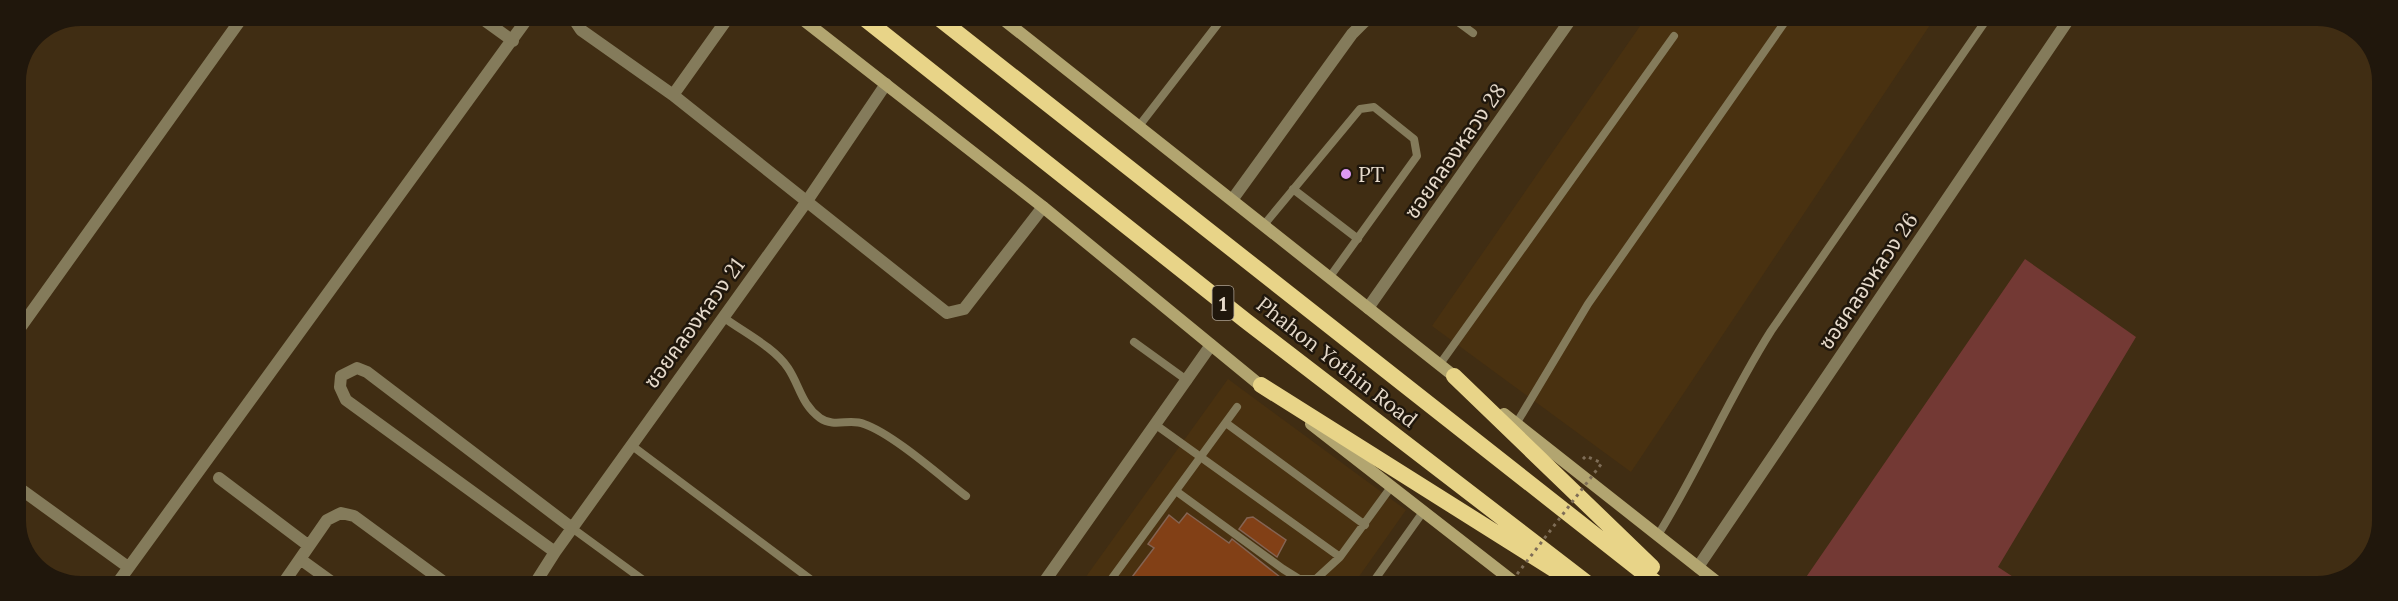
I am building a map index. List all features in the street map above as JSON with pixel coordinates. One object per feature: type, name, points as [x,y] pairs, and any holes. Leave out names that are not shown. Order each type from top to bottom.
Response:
[{"type":"highway","name":"Phahon Yothin Road","points":[[874,26],[1246,321],[1578,576]]},
{"type":"highway","name":"Phahon Yothin Road","points":[[950,26],[1647,576]]},
{"type":"highway","points":[[1454,376],[1661,576]]},
{"type":"highway","points":[[1261,385],[1563,576]]},
{"type":"main road","name":"1","points":[[811,26],[1043,207],[1261,385],[1507,576]]},
{"type":"main road","points":[[1012,26],[1709,576]]},
{"type":"street","points":[[26,320],[236,26]]},
{"type":"street","points":[[492,26],[513,41]]},
{"type":"street","points":[[122,576],[523,26]]},
{"type":"street","points":[[578,26],[673,95],[947,313],[964,309],[1043,207]]},
{"type":"street","points":[[673,95],[722,26]]},
{"type":"street","points":[[1232,200],[1360,26]]},
{"type":"street","name":"ซอยคลองหลวง 28","points":[[1368,308],[1566,26]]},
{"type":"street","name":"ซอยคลองหลวง 26","points":[[1698,567],[2064,26]]},
{"type":"street","name":"ซอยคลองหลวง 21","points":[[540,576],[807,201],[885,84]]},
{"type":"street","points":[[1048,576],[1188,381],[1211,345]]},
{"type":"street","points":[[555,552],[346,400],[340,387],[341,376],[357,368],[367,372],[572,528]]},
{"type":"street","points":[[219,478],[309,546]]},
{"type":"street","points":[[26,493],[128,567]]},
{"type":"street","points":[[288,576],[327,520],[341,513],[354,516],[436,576]]},
{"type":"street","points":[[300,559],[324,576]]},
{"type":"lane","points":[[1139,126],[1216,26]]},
{"type":"lane","points":[[1464,26],[1473,33]]},
{"type":"lane","points":[[1516,424],[1588,304],[1782,26]]},
{"type":"lane","points":[[1658,535],[1690,483],[1745,371],[1982,26]]},
{"type":"lane","points":[[1440,364],[1674,36]]},
{"type":"lane","points":[[1263,226],[1360,109],[1374,107],[1414,139],[1417,156],[1329,278]]},
{"type":"lane","points":[[1293,189],[1358,238]]},
{"type":"lane","points":[[723,317],[780,358],[789,370],[806,405],[822,420],[837,424],[854,421],[880,431],[966,495]]},
{"type":"lane","points":[[1134,342],[1188,381]]},
{"type":"lane","points":[[1114,576],[1237,407]]},
{"type":"lane","points":[[1226,423],[1365,525]]},
{"type":"lane","points":[[1156,425],[1340,556]]},
{"type":"lane","points":[[631,445],[806,576]]},
{"type":"lane","points":[[1319,576],[1340,556],[1391,487]]},
{"type":"lane","points":[[1176,491],[1295,576]]},
{"type":"lane","points":[[1377,576],[1423,512]]},
{"type":"lane","points":[[572,528],[638,576]]},
{"type":"path","points":[[1515,576],[1602,463]]},
{"type":"shaded area","points":[[1640,26],[1929,26],[1631,472],[1432,326]]},
{"type":"shaded area","points":[[2025,259],[2136,337],[1998,567],[2012,576],[1807,576]]},
{"type":"shaded area","points":[[1228,379],[1406,510],[1359,576],[1086,576]]},
{"type":"building","points":[[1187,513],[1229,543],[1232,539],[1279,576],[1133,576],[1154,548],[1148,544],[1169,515],[1179,523]]},
{"type":"building","points":[[1253,517],[1286,540],[1277,557],[1239,529],[1247,518]]},
{"type":"place","name":"PT","points":[[1346,174]]}]
